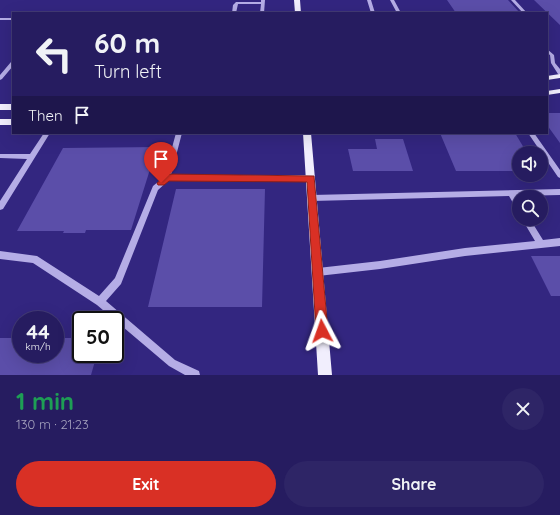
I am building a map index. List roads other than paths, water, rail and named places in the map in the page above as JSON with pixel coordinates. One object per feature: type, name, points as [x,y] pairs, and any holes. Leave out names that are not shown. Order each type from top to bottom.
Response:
[{"type":"main road","points":[[297,0],[298,12]]},
{"type":"main road","points":[[548,78],[560,75]]},
{"type":"main road","points":[[548,93],[560,91]]},
{"type":"main road","points":[[0,107],[12,107]]},
{"type":"main road","points":[[0,122],[12,122]]},
{"type":"main road","points":[[307,134],[325,375]]},
{"type":"lane","points":[[369,0],[373,12]]},
{"type":"lane","points":[[392,0],[398,12]]},
{"type":"lane","points":[[514,0],[524,12]]},
{"type":"lane","points":[[234,12],[234,5],[237,3],[263,1],[262,12]]},
{"type":"lane","points":[[0,19],[12,19]]},
{"type":"lane","points":[[548,51],[552,55],[553,63],[560,75]]},
{"type":"lane","points":[[0,78],[12,64]]},
{"type":"lane","points":[[0,207],[46,134]]},
{"type":"lane","points":[[168,178],[179,134]]},
{"type":"lane","points":[[533,134],[560,175]]},
{"type":"lane","points":[[0,156],[32,157]]},
{"type":"lane","points":[[100,302],[118,281],[155,188],[168,178],[311,178]]},
{"type":"lane","points":[[548,192],[560,192]]},
{"type":"lane","points":[[312,198],[512,194]]},
{"type":"lane","points":[[530,226],[541,244]]},
{"type":"lane","points":[[318,272],[380,266],[465,252],[560,242]]},
{"type":"lane","points":[[0,256],[34,259],[100,302],[172,363],[195,375]]}]
